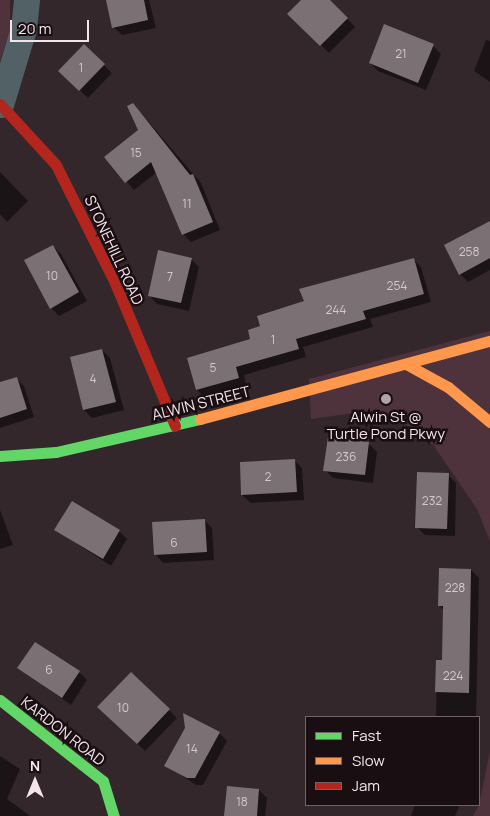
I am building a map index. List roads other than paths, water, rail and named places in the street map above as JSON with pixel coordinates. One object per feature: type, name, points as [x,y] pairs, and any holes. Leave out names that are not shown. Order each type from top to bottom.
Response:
[{"type":"street","points":[[0,104],[24,29],[27,0]]},
{"type":"street","name":"STONEHILL ROAD","points":[[0,104],[56,164],[115,283],[175,426]]},
{"type":"street","name":"ALWIN STREET","points":[[0,456],[56,452],[175,426],[490,341]]},
{"type":"street","points":[[406,364],[448,387],[478,408],[490,422]]},
{"type":"street","name":"KARDON ROAD","points":[[0,700],[103,781],[114,816]]},
{"type":"place","name":"Alwin St @ Turtle Pond Pkwy","points":[[386,399]]}]
